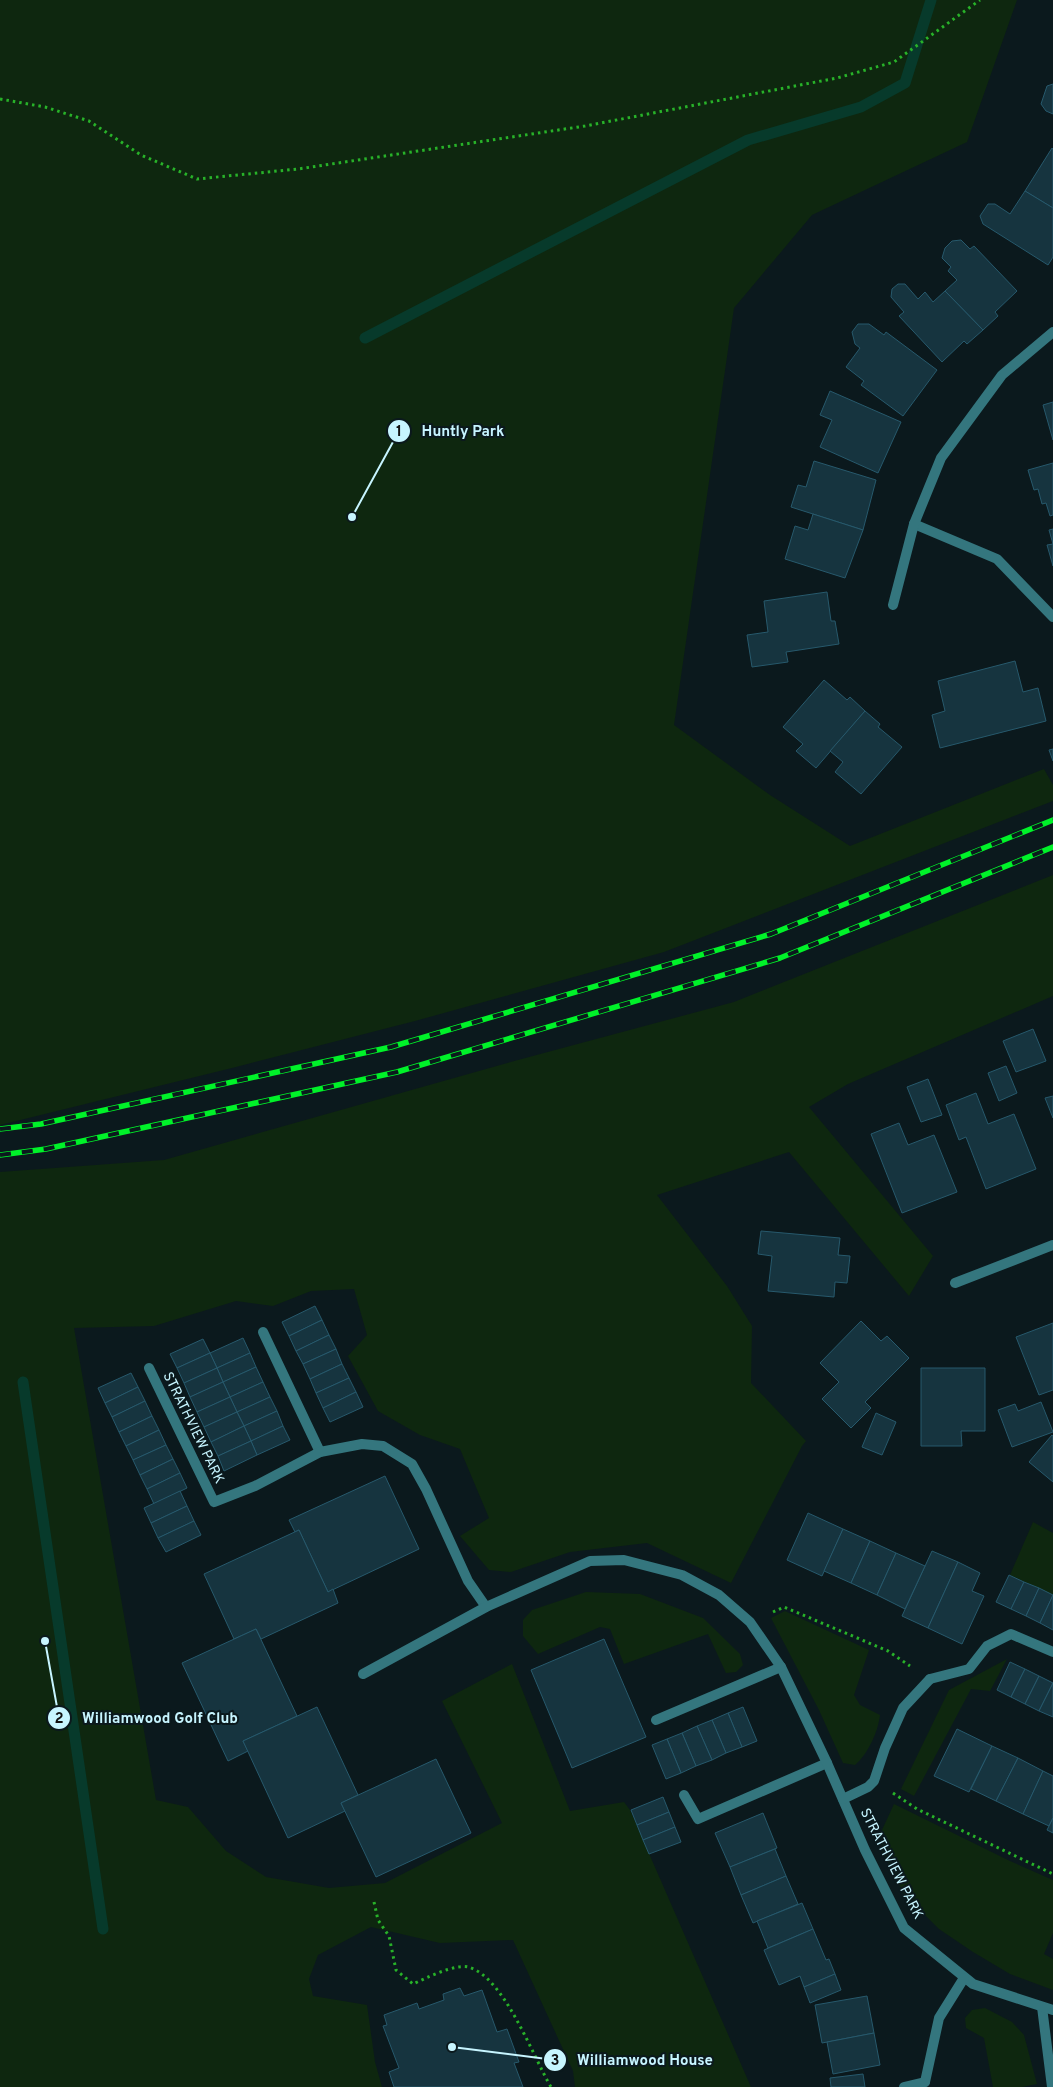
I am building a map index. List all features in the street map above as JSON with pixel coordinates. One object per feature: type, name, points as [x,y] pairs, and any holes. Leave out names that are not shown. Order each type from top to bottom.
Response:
[{"type":"street","points":[[893,606],[914,524],[941,458],[1002,375],[1053,332]]},
{"type":"street","points":[[914,524],[998,559],[1053,618]]},
{"type":"street","points":[[955,1283],[1053,1245]]},
{"type":"street","points":[[263,1332],[320,1452]]},
{"type":"street","name":"STRATHVIEW PARK","points":[[149,1368],[214,1502],[255,1486],[320,1452],[362,1444],[384,1446],[412,1464],[468,1581],[486,1607]]},
{"type":"street","name":"STRATHVIEW PARK","points":[[363,1674],[486,1607],[590,1560],[624,1560],[682,1575],[719,1595],[750,1622],[781,1667],[827,1763],[865,1850],[904,1928],[973,1984],[1053,2010]]},
{"type":"street","points":[[874,1781],[885,1748],[903,1708],[930,1679],[969,1669],[987,1646],[1011,1634],[1053,1652]]},
{"type":"street","points":[[656,1720],[781,1667]]},
{"type":"street","points":[[684,1795],[698,1819],[827,1763]]},
{"type":"street","name":"STRATHVIEW PARK","points":[[843,1799],[868,1787],[874,1781]]},
{"type":"street","points":[[904,2087],[925,2082],[939,2018],[964,1978]]},
{"type":"street","points":[[1042,2007],[1052,2087]]},
{"type":"path","points":[[0,99],[45,107],[89,121],[141,155],[197,179],[288,170],[585,126],[837,78],[894,62],[980,0]]},
{"type":"path","points":[[750,1622],[784,1607],[888,1651],[930,1679]]},
{"type":"path","points":[[874,1781],[917,1809],[1053,1874]]},
{"type":"path","points":[[374,1902],[378,1920],[389,1936],[396,1970],[413,1984],[452,1969],[467,1967],[484,1977],[500,1993],[531,2045],[540,2069],[551,2087]]},
{"type":"green space","points":[[0,0],[1017,0],[967,142],[812,215],[734,308],[674,725],[770,795],[850,846],[1044,769],[1053,785],[1053,801],[664,952],[415,1021],[0,1125]]},
{"type":"green space","points":[[1053,875],[1053,996],[848,1084],[809,1107],[933,1256],[909,1296],[789,1152],[657,1195],[727,1286],[752,1326],[751,1383],[806,1441],[731,1583],[647,1543],[570,1552],[511,1572],[489,1570],[460,1536],[489,1518],[460,1449],[420,1435],[378,1411],[348,1356],[367,1335],[354,1289],[311,1291],[273,1306],[236,1301],[154,1326],[74,1328],[156,1800],[188,1807],[226,1851],[266,1877],[329,1888],[385,1883],[502,1823],[442,1701],[512,1664],[570,1811],[624,1802],[630,1810],[751,2087],[575,2087],[573,2071],[513,1940],[440,1943],[371,1927],[318,1955],[309,1979],[313,1996],[367,2005],[375,2062],[382,2087],[0,2087],[0,1172],[164,1160],[518,1060],[734,1002]]},
{"type":"green space","points":[[1033,1522],[1053,1533],[1053,1595],[1010,1575]]},
{"type":"green space","points":[[586,1592],[640,1594],[703,1618],[740,1654],[743,1665],[736,1672],[726,1673],[708,1634],[624,1664],[610,1629],[600,1627],[538,1654],[523,1636],[523,1620],[532,1610]]},
{"type":"green space","points":[[785,1611],[869,1650],[854,1695],[860,1705],[880,1715],[872,1742],[855,1765],[843,1763],[819,1710],[771,1618]]},
{"type":"green space","points":[[1007,1659],[990,1691],[971,1689],[914,1796],[901,1789],[949,1690]]},
{"type":"green space","points":[[894,1804],[1053,1880],[1053,1933],[1044,1954],[1053,1959],[1053,1990],[1010,1974],[973,1952],[939,1929],[904,1894],[881,1849],[882,1830]]},
{"type":"green space","points":[[985,2008],[1012,2022],[1024,2035],[1037,2084],[1022,2087],[993,2087],[984,2038],[966,2028],[965,2018],[972,2010]]},
{"type":"building","points":[[1053,84],[1053,114],[1046,111],[1041,104],[1047,86]]},
{"type":"building","points":[[1053,149],[1053,208],[1025,191]]},
{"type":"building","points":[[1025,191],[1053,208],[1053,257],[1048,265],[983,224],[980,216],[988,204],[995,204],[1010,214]]},
{"type":"building","points":[[961,240],[970,249],[974,246],[1017,291],[995,312],[998,316],[983,330],[945,291],[957,280],[948,271],[951,267],[942,258],[945,248],[952,241]]},
{"type":"building","points":[[898,284],[905,284],[918,299],[925,292],[933,302],[945,291],[983,330],[967,344],[964,341],[942,362],[899,316],[904,312],[891,297],[892,289]]},
{"type":"building","points":[[858,324],[869,324],[884,335],[886,332],[937,370],[903,416],[861,385],[864,381],[846,367],[860,348],[855,344],[852,332]]},
{"type":"building","points":[[830,391],[901,422],[878,473],[820,447],[832,420],[820,415]]},
{"type":"building","points":[[1053,402],[1053,440],[1043,405]]},
{"type":"building","points":[[814,461],[876,480],[863,530],[791,507],[798,485],[806,487]]},
{"type":"building","points":[[1053,463],[1053,515],[1050,516],[1046,503],[1042,504],[1038,489],[1034,490],[1028,470]]},
{"type":"building","points":[[813,514],[863,530],[845,578],[785,559],[795,526],[808,530]]},
{"type":"building","points":[[1053,529],[1053,544],[1049,530]]},
{"type":"building","points":[[1053,544],[1053,566],[1047,545]]},
{"type":"building","points":[[827,592],[831,621],[835,621],[839,644],[786,652],[788,662],[752,667],[747,635],[768,632],[764,601]]},
{"type":"building","points":[[1015,661],[1023,692],[1038,688],[1046,721],[940,748],[932,715],[945,711],[938,681]]},
{"type":"building","points":[[824,680],[847,700],[850,697],[865,711],[816,768],[796,751],[803,744],[783,727]]},
{"type":"building","points":[[865,711],[880,724],[878,727],[902,747],[861,794],[835,772],[843,762],[830,751]]},
{"type":"building","points":[[1053,749],[1053,761],[1049,750]]},
{"type":"building","points":[[1033,1029],[1046,1061],[1016,1072],[1003,1041]]},
{"type":"building","points":[[1006,1066],[1017,1093],[999,1101],[988,1073]]},
{"type":"building","points":[[928,1079],[942,1115],[921,1122],[907,1087]]},
{"type":"building","points":[[976,1093],[988,1124],[1014,1114],[1036,1169],[986,1189],[966,1137],[959,1140],[946,1105]]},
{"type":"building","points":[[1053,1096],[1053,1118],[1045,1098]]},
{"type":"building","points":[[899,1123],[908,1145],[934,1135],[957,1192],[902,1213],[871,1134]]},
{"type":"building","points":[[761,1231],[840,1238],[838,1255],[850,1256],[847,1283],[835,1282],[834,1297],[768,1291],[772,1256],[758,1254]]},
{"type":"building","points":[[315,1306],[322,1320],[289,1336],[282,1322]]},
{"type":"building","points":[[322,1320],[329,1335],[296,1351],[289,1336]]},
{"type":"building","points":[[861,1321],[881,1341],[887,1336],[909,1358],[865,1402],[871,1408],[851,1428],[822,1399],[839,1382],[820,1363]]},
{"type":"building","points":[[1053,1323],[1053,1390],[1039,1395],[1016,1337]]},
{"type":"building","points":[[329,1335],[336,1349],[303,1364],[296,1351]]},
{"type":"building","points":[[243,1338],[250,1353],[217,1368],[210,1353]]},
{"type":"building","points":[[203,1339],[210,1353],[177,1368],[170,1354]]},
{"type":"building","points":[[336,1349],[342,1364],[310,1379],[303,1364]]},
{"type":"building","points":[[210,1353],[217,1368],[184,1383],[177,1368]]},
{"type":"building","points":[[250,1353],[256,1367],[223,1382],[217,1368]]},
{"type":"building","points":[[342,1364],[349,1378],[316,1393],[310,1379]]},
{"type":"building","points":[[256,1367],[263,1382],[230,1397],[223,1382]]},
{"type":"building","points":[[217,1368],[223,1382],[190,1397],[184,1383]]},
{"type":"building","points":[[921,1368],[985,1368],[985,1431],[961,1431],[962,1446],[921,1446]]},
{"type":"building","points":[[131,1373],[138,1387],[105,1403],[98,1388]]},
{"type":"building","points":[[349,1378],[356,1392],[323,1408],[316,1393]]},
{"type":"building","points":[[223,1382],[230,1397],[197,1412],[190,1397]]},
{"type":"building","points":[[263,1382],[270,1397],[237,1412],[230,1397]]},
{"type":"building","points":[[138,1387],[145,1401],[112,1417],[105,1403]]},
{"type":"building","points":[[356,1392],[363,1407],[330,1422],[323,1408]]},
{"type":"building","points":[[230,1397],[237,1412],[204,1427],[197,1412]]},
{"type":"building","points":[[270,1397],[277,1411],[244,1426],[237,1412]]},
{"type":"building","points":[[145,1401],[152,1416],[119,1432],[112,1417]]},
{"type":"building","points":[[1041,1402],[1053,1432],[1012,1447],[998,1410],[1015,1404],[1018,1411]]},
{"type":"building","points":[[277,1411],[283,1426],[251,1441],[244,1426]]},
{"type":"building","points":[[237,1412],[244,1426],[211,1442],[204,1427]]},
{"type":"building","points":[[876,1413],[896,1422],[882,1455],[862,1447]]},
{"type":"building","points":[[152,1416],[159,1430],[126,1446],[119,1432]]},
{"type":"building","points":[[244,1426],[251,1441],[218,1456],[211,1442]]},
{"type":"building","points":[[283,1426],[290,1440],[257,1455],[251,1441]]},
{"type":"building","points":[[159,1430],[166,1445],[133,1460],[126,1446]]},
{"type":"building","points":[[1053,1436],[1053,1482],[1029,1462]]},
{"type":"building","points":[[251,1441],[257,1455],[224,1471],[218,1456]]},
{"type":"building","points":[[166,1445],[173,1459],[140,1475],[133,1460]]},
{"type":"building","points":[[173,1459],[180,1473],[147,1489],[140,1475]]},
{"type":"building","points":[[180,1473],[187,1488],[154,1504],[147,1489]]},
{"type":"building","points":[[385,1476],[419,1549],[328,1592],[299,1530],[295,1532],[289,1520]]},
{"type":"building","points":[[180,1491],[187,1506],[151,1523],[144,1508]]},
{"type":"building","points":[[187,1506],[194,1521],[158,1538],[151,1523]]},
{"type":"building","points":[[808,1513],[843,1529],[822,1576],[787,1560]]},
{"type":"building","points":[[194,1521],[201,1535],[166,1552],[158,1538]]},
{"type":"building","points":[[843,1529],[870,1541],[851,1583],[824,1571]]},
{"type":"building","points":[[299,1530],[328,1592],[333,1589],[338,1603],[261,1639],[256,1629],[234,1639],[204,1574]]},
{"type":"building","points":[[870,1541],[896,1553],[877,1595],[851,1583]]},
{"type":"building","points":[[932,1551],[958,1562],[928,1628],[902,1616]]},
{"type":"building","points":[[896,1553],[925,1566],[905,1609],[877,1595]]},
{"type":"building","points":[[958,1562],[980,1573],[972,1591],[984,1596],[962,1644],[928,1628]]},
{"type":"building","points":[[1009,1575],[1024,1582],[1011,1609],[996,1602]]},
{"type":"building","points":[[1024,1582],[1039,1588],[1026,1616],[1011,1609]]},
{"type":"building","points":[[1039,1588],[1053,1595],[1040,1623],[1026,1616]]},
{"type":"building","points":[[1053,1595],[1053,1630],[1040,1623]]},
{"type":"building","points":[[256,1629],[297,1716],[243,1741],[248,1751],[228,1761],[182,1663]]},
{"type":"building","points":[[604,1639],[646,1737],[572,1768],[531,1670]]},
{"type":"building","points":[[1010,1662],[1025,1669],[1011,1697],[997,1690]]},
{"type":"building","points":[[1025,1669],[1039,1676],[1025,1704],[1011,1697]]},
{"type":"building","points":[[1039,1676],[1053,1683],[1039,1711],[1025,1704]]},
{"type":"building","points":[[1053,1683],[1053,1717],[1039,1711]]},
{"type":"building","points":[[317,1707],[358,1795],[341,1803],[345,1811],[288,1838],[243,1741]]},
{"type":"building","points":[[743,1707],[757,1741],[742,1747],[728,1713]]},
{"type":"building","points":[[728,1713],[742,1747],[726,1753],[712,1720]]},
{"type":"building","points":[[712,1720],[726,1753],[712,1760],[697,1726]]},
{"type":"building","points":[[697,1726],[712,1760],[696,1766],[682,1733]]},
{"type":"building","points":[[957,1729],[992,1746],[969,1792],[934,1776]]},
{"type":"building","points":[[682,1733],[696,1766],[681,1773],[667,1739]]},
{"type":"building","points":[[667,1739],[681,1773],[666,1779],[652,1745]]},
{"type":"building","points":[[992,1746],[1018,1758],[996,1801],[971,1789]]},
{"type":"building","points":[[1018,1758],[1043,1771],[1023,1814],[996,1801]]},
{"type":"building","points":[[436,1759],[471,1833],[376,1877],[341,1803]]},
{"type":"building","points":[[1043,1771],[1053,1776],[1053,1818],[1049,1826],[1023,1814]]},
{"type":"building","points":[[663,1797],[669,1812],[637,1825],[631,1810]]},
{"type":"building","points":[[669,1812],[675,1827],[643,1840],[637,1825]]},
{"type":"building","points":[[763,1813],[777,1848],[730,1867],[715,1833]]},
{"type":"building","points":[[1053,1818],[1053,1833],[1047,1830]]},
{"type":"building","points":[[675,1827],[681,1842],[649,1854],[643,1840]]},
{"type":"building","points":[[775,1849],[786,1876],[741,1895],[730,1867]]},
{"type":"building","points":[[786,1876],[798,1904],[753,1923],[741,1895]]},
{"type":"building","points":[[802,1903],[813,1929],[768,1948],[757,1921]]},
{"type":"building","points":[[813,1929],[826,1960],[829,1959],[835,1974],[804,1987],[800,1976],[779,1985],[764,1950]]},
{"type":"building","points":[[835,1974],[841,1990],[810,2003],[804,1987]]},
{"type":"building","points":[[460,1988],[464,1996],[482,1990],[497,2032],[507,2029],[519,2062],[514,2063],[523,2087],[394,2087],[389,2072],[399,2068],[383,2026],[387,2025],[384,2015],[417,2003],[419,2009],[444,2000],[443,1994]]},
{"type":"building","points":[[867,1996],[874,2033],[822,2043],[815,2005]]},
{"type":"building","points":[[874,2033],[880,2065],[833,2074],[827,2042]]},
{"type":"building","points":[[863,2074],[865,2087],[831,2087],[830,2078]]},
{"type":"waterway","points":[[365,338],[748,140],[861,107],[905,83],[931,0]]},
{"type":"waterway","points":[[23,1382],[103,1929]]},
{"type":"railway","points":[[0,1129],[41,1124],[391,1047],[771,934],[1053,820]]},
{"type":"railway","points":[[0,1155],[46,1149],[397,1072],[780,958],[1053,847]]},
{"type":"place","name":"Huntly Park","points":[[352,517]]},
{"type":"place","name":"Williamwood Golf Club","points":[[45,1641]]},
{"type":"place","name":"Williamwood House","points":[[452,2047]]}]
